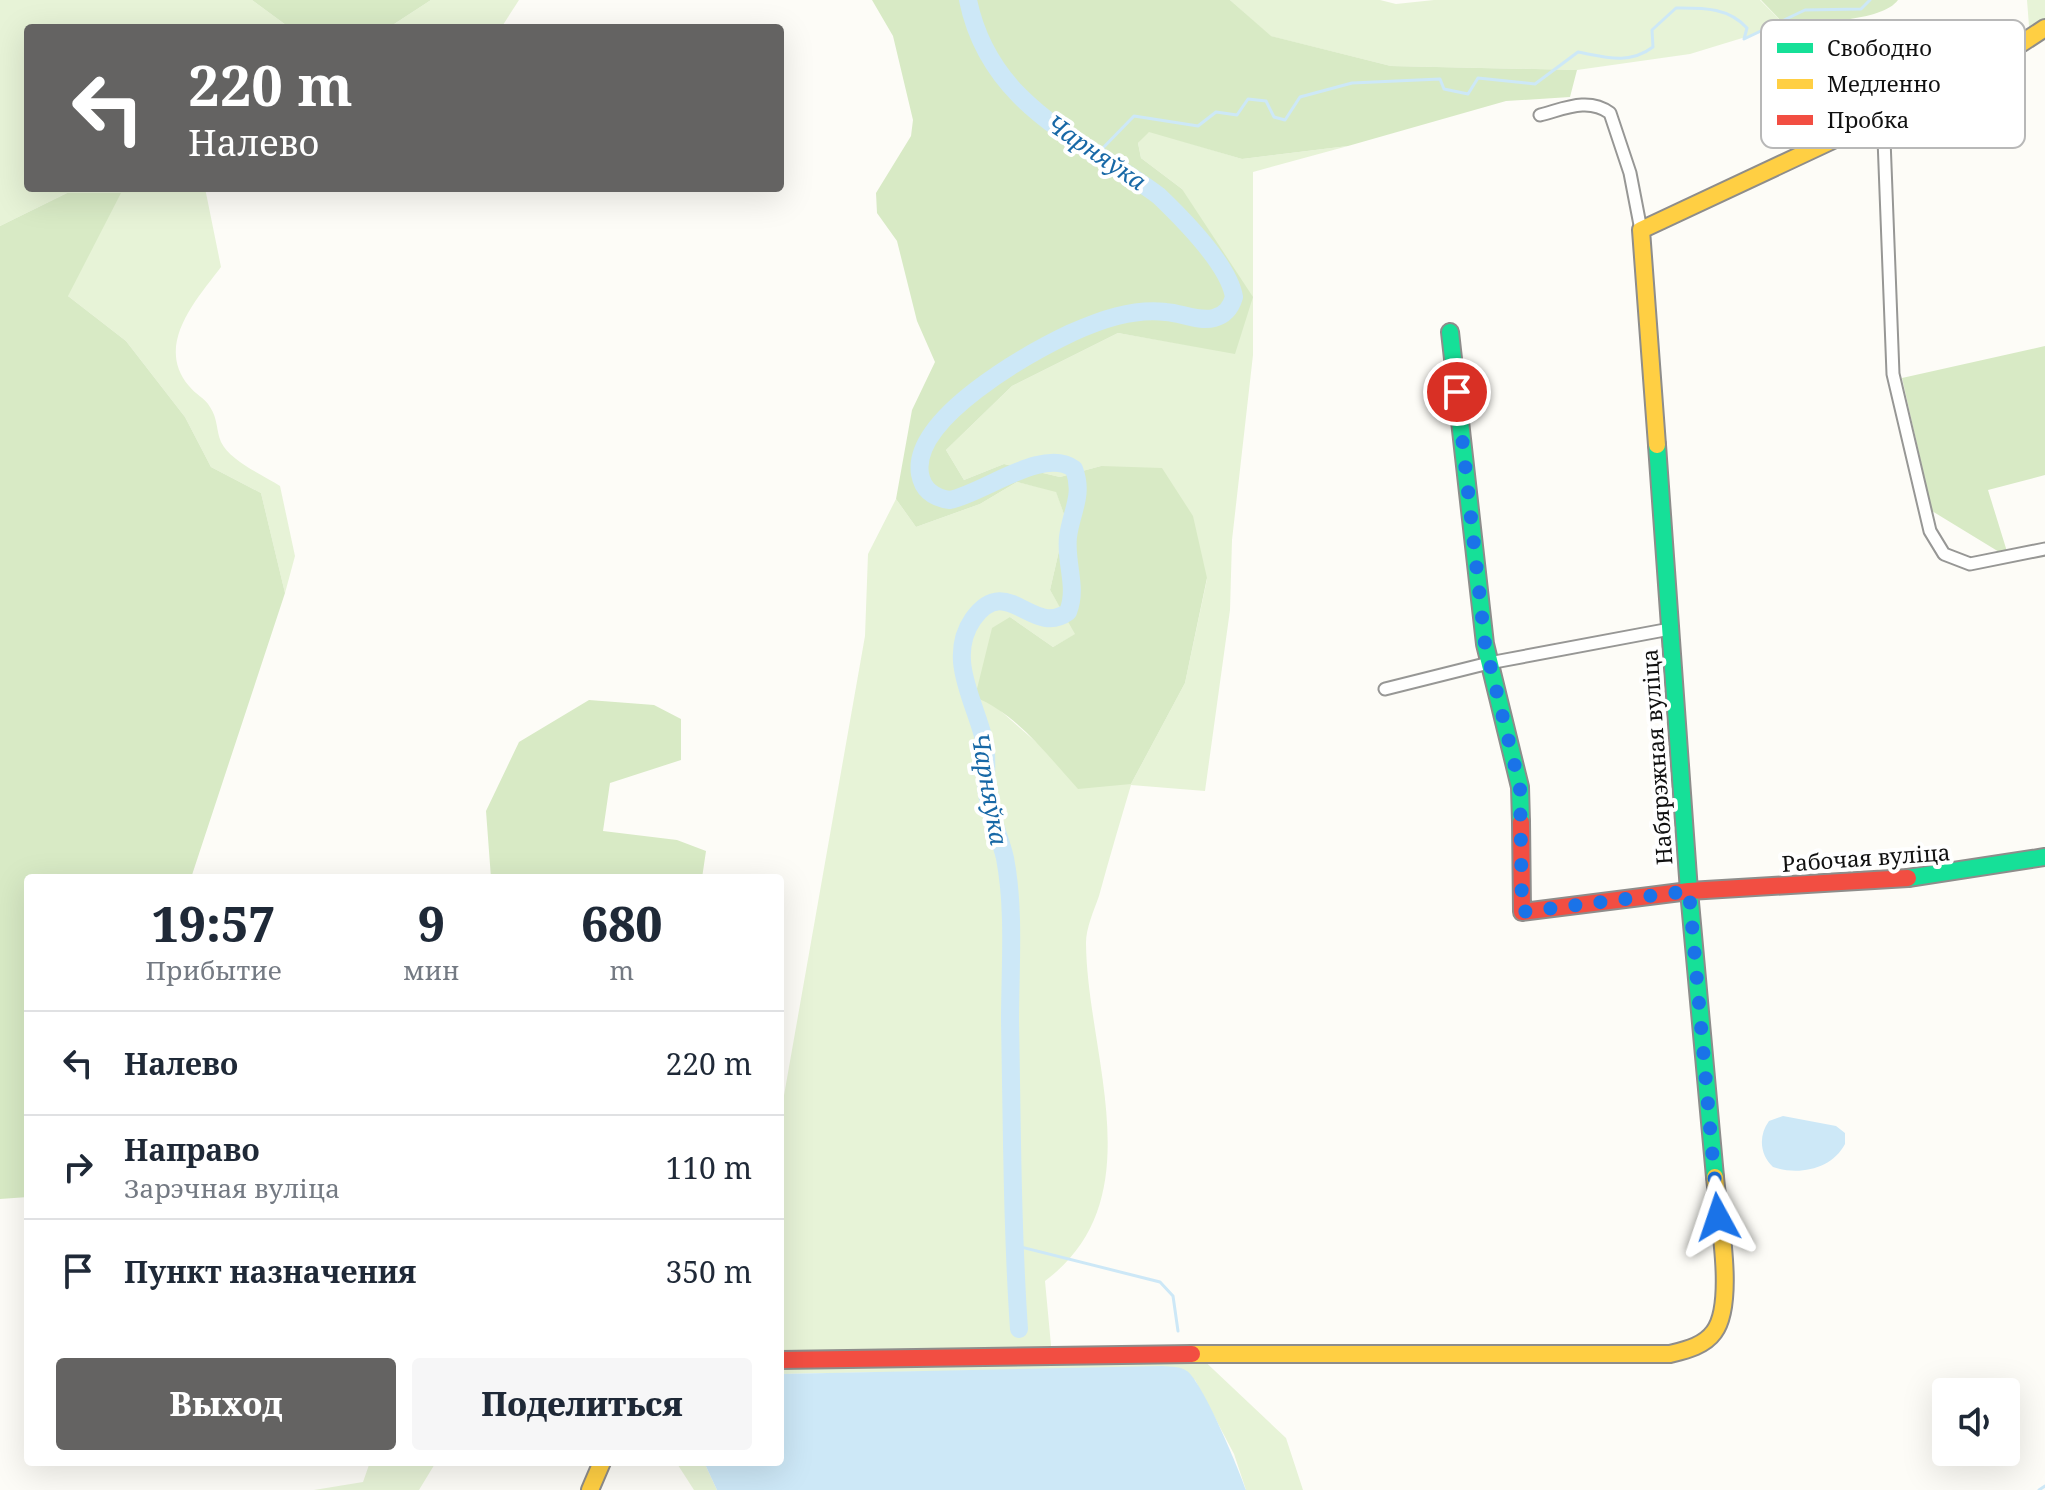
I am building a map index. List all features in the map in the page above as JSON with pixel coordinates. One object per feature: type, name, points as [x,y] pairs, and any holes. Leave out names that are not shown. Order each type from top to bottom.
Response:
[{"type":"street","points":[[2025,41],[2045,28]]},
{"type":"street","points":[[1540,115],[1581,104],[1602,107],[1610,113],[1630,173],[1641,230],[1811,148]]},
{"type":"street","points":[[1884,148],[1893,374],[1930,531],[1944,554],[1970,564],[2045,549]]},
{"type":"street","name":"Набярэжная вуліца","points":[[784,1360],[1213,1354],[1670,1354],[1706,1343],[1719,1329],[1723,1313],[1723,1265],[1689,891],[1641,230]]},
{"type":"street","points":[[1450,332],[1489,663]]},
{"type":"street","points":[[1385,689],[1489,663],[1670,629]]},
{"type":"street","name":"Рабочая вуліца","points":[[1489,663],[1508,727],[1520,787],[1522,912],[1689,891],[1938,876],[2045,857]]},
{"type":"street","points":[[590,1490],[600,1466]]},
{"type":"green space","points":[[0,0],[252,0],[285,24],[24,24],[24,192],[206,192],[221,267],[183,323],[177,339],[176,355],[179,370],[189,386],[213,411],[219,438],[225,449],[280,486],[295,556],[285,593],[261,493],[211,467],[185,417],[126,341],[68,296],[67,193],[0,226]]},
{"type":"green space","points":[[252,0],[431,0],[394,24],[285,24]]},
{"type":"green space","points":[[431,0],[519,0],[504,24],[394,24]]},
{"type":"green space","points":[[872,0],[1230,0],[1271,36],[1391,66],[1577,70],[1570,97],[1506,101],[1348,146],[1242,159],[1149,132],[1138,143],[1141,158],[1182,189],[1253,297],[1235,354],[1118,333],[1012,386],[946,450],[964,480],[1004,464],[1060,477],[1101,466],[1162,468],[1193,516],[1207,578],[1185,683],[1131,784],[1078,789],[1018,725],[975,697],[992,628],[1010,617],[1053,647],[1075,634],[1050,590],[1066,520],[1056,492],[1017,482],[980,504],[916,527],[896,499],[912,410],[935,362],[917,321],[897,241],[877,213],[876,193],[911,136],[913,120],[893,36]]},
{"type":"green space","points":[[1230,0],[1380,0],[1396,4],[1434,0],[1760,0],[1780,20],[1761,20],[1761,32],[1690,54],[1577,70],[1391,66],[1270,36]]},
{"type":"green space","points":[[1761,0],[1898,0],[1878,13],[1863,17],[1780,20]]},
{"type":"green space","points":[[2027,0],[2045,0],[2045,28],[2030,39]]},
{"type":"green space","points":[[1149,131],[1242,159],[1348,146],[1253,172],[1253,355],[1232,540],[1230,610],[1205,791],[1131,785],[1089,925],[1086,943],[1089,987],[1107,1124],[1107,1168],[1098,1209],[1078,1248],[1045,1281],[1052,1356],[1197,1354],[1286,1438],[1303,1490],[1246,1490],[1234,1454],[1195,1380],[1174,1367],[784,1374],[784,1095],[865,636],[868,554],[896,499],[916,527],[980,504],[1017,482],[1056,491],[1066,520],[1050,590],[1076,634],[1053,647],[1010,617],[994,705],[1036,742],[1131,784],[1185,683],[1207,579],[1101,466],[1060,477],[1004,464],[964,480],[946,450],[1012,386],[1118,333],[1235,353],[1182,189],[1141,158],[1138,143]]},
{"type":"green space","points":[[67,193],[121,193],[68,296],[126,341],[185,417],[211,467],[261,493],[285,593],[192,874],[24,874],[24,1197],[0,1199],[0,226]]},
{"type":"green space","points":[[2045,346],[2045,475],[1988,490],[2009,558],[1932,511],[1902,378]]},
{"type":"green space","points":[[589,700],[654,705],[681,719],[681,760],[610,783],[603,831],[677,840],[706,851],[703,874],[491,874],[486,811],[519,742]]},
{"type":"green space","points":[[369,1466],[434,1466],[419,1490],[314,1490],[363,1482]]},
{"type":"green space","points":[[679,1466],[706,1466],[717,1490],[694,1490]]},
{"type":"water","points":[[1783,1116],[1836,1126],[1845,1133],[1845,1144],[1832,1159],[1814,1168],[1793,1171],[1773,1167],[1763,1151],[1763,1133],[1769,1121]]},
{"type":"water","points":[[1162,1366],[1184,1369],[1202,1391],[1220,1426],[1246,1490],[717,1490],[706,1466],[784,1466],[784,1374]]},
{"type":"waterway","name":"Чарняўка","points":[[968,0],[979,37],[996,68],[1018,94],[1070,137],[1159,196],[1214,257],[1224,271],[1234,297],[1227,310],[1214,318],[1154,311],[1129,313],[1071,333],[1028,356],[976,390],[934,431],[922,453],[920,474],[924,485],[930,493],[945,499],[964,496],[1014,473],[1047,463],[1061,463],[1074,469],[1078,487],[1068,537],[1072,584],[1068,612],[1055,618],[1043,617],[997,601],[985,606],[973,619],[962,649],[965,680],[985,747],[987,794],[1005,858],[1010,898],[1013,1175],[1019,1329]]},
{"type":"waterway","points":[[1784,20],[1805,10],[1861,9],[1870,0]]},
{"type":"waterway","points":[[1097,154],[1134,116],[1198,126],[1216,112],[1237,115],[1248,99],[1266,101],[1274,117],[1285,120],[1300,97],[1352,83],[1440,79],[1444,89],[1468,94],[1478,78],[1535,84],[1578,52],[1617,58],[1644,53],[1653,47],[1652,30],[1676,8],[1705,9],[1732,16],[1747,28],[1744,39],[1761,31]]},
{"type":"waterway","points":[[1013,1245],[1160,1282],[1173,1296],[1178,1331]]},
{"type":"waterway","points":[[2039,1490],[2045,1486]]},
{"type":"traffic: fast","points":[[1450,332],[1485,644],[1520,787],[1521,822]]},
{"type":"traffic: fast","points":[[1657,445],[1689,891],[1715,1177]]},
{"type":"traffic: fast","points":[[1908,878],[2045,857]]},
{"type":"traffic: slow","points":[[2025,41],[2045,28]]},
{"type":"traffic: slow","points":[[1657,445],[1641,230],[1816,148]]},
{"type":"traffic: slow","points":[[1192,1354],[1670,1354],[1688,1349],[1705,1341],[1714,1332],[1724,1301],[1724,1257],[1715,1177]]},
{"type":"traffic: slow","points":[[590,1490],[600,1466]]},
{"type":"traffic: jam","points":[[1521,822],[1522,912],[1689,891],[1908,878]]},
{"type":"traffic: jam","points":[[784,1360],[1192,1354]]},
{"type":"route","points":[[1457,392],[1485,644],[1508,727],[1520,787],[1522,912],[1689,891],[1718,1217]]}]
